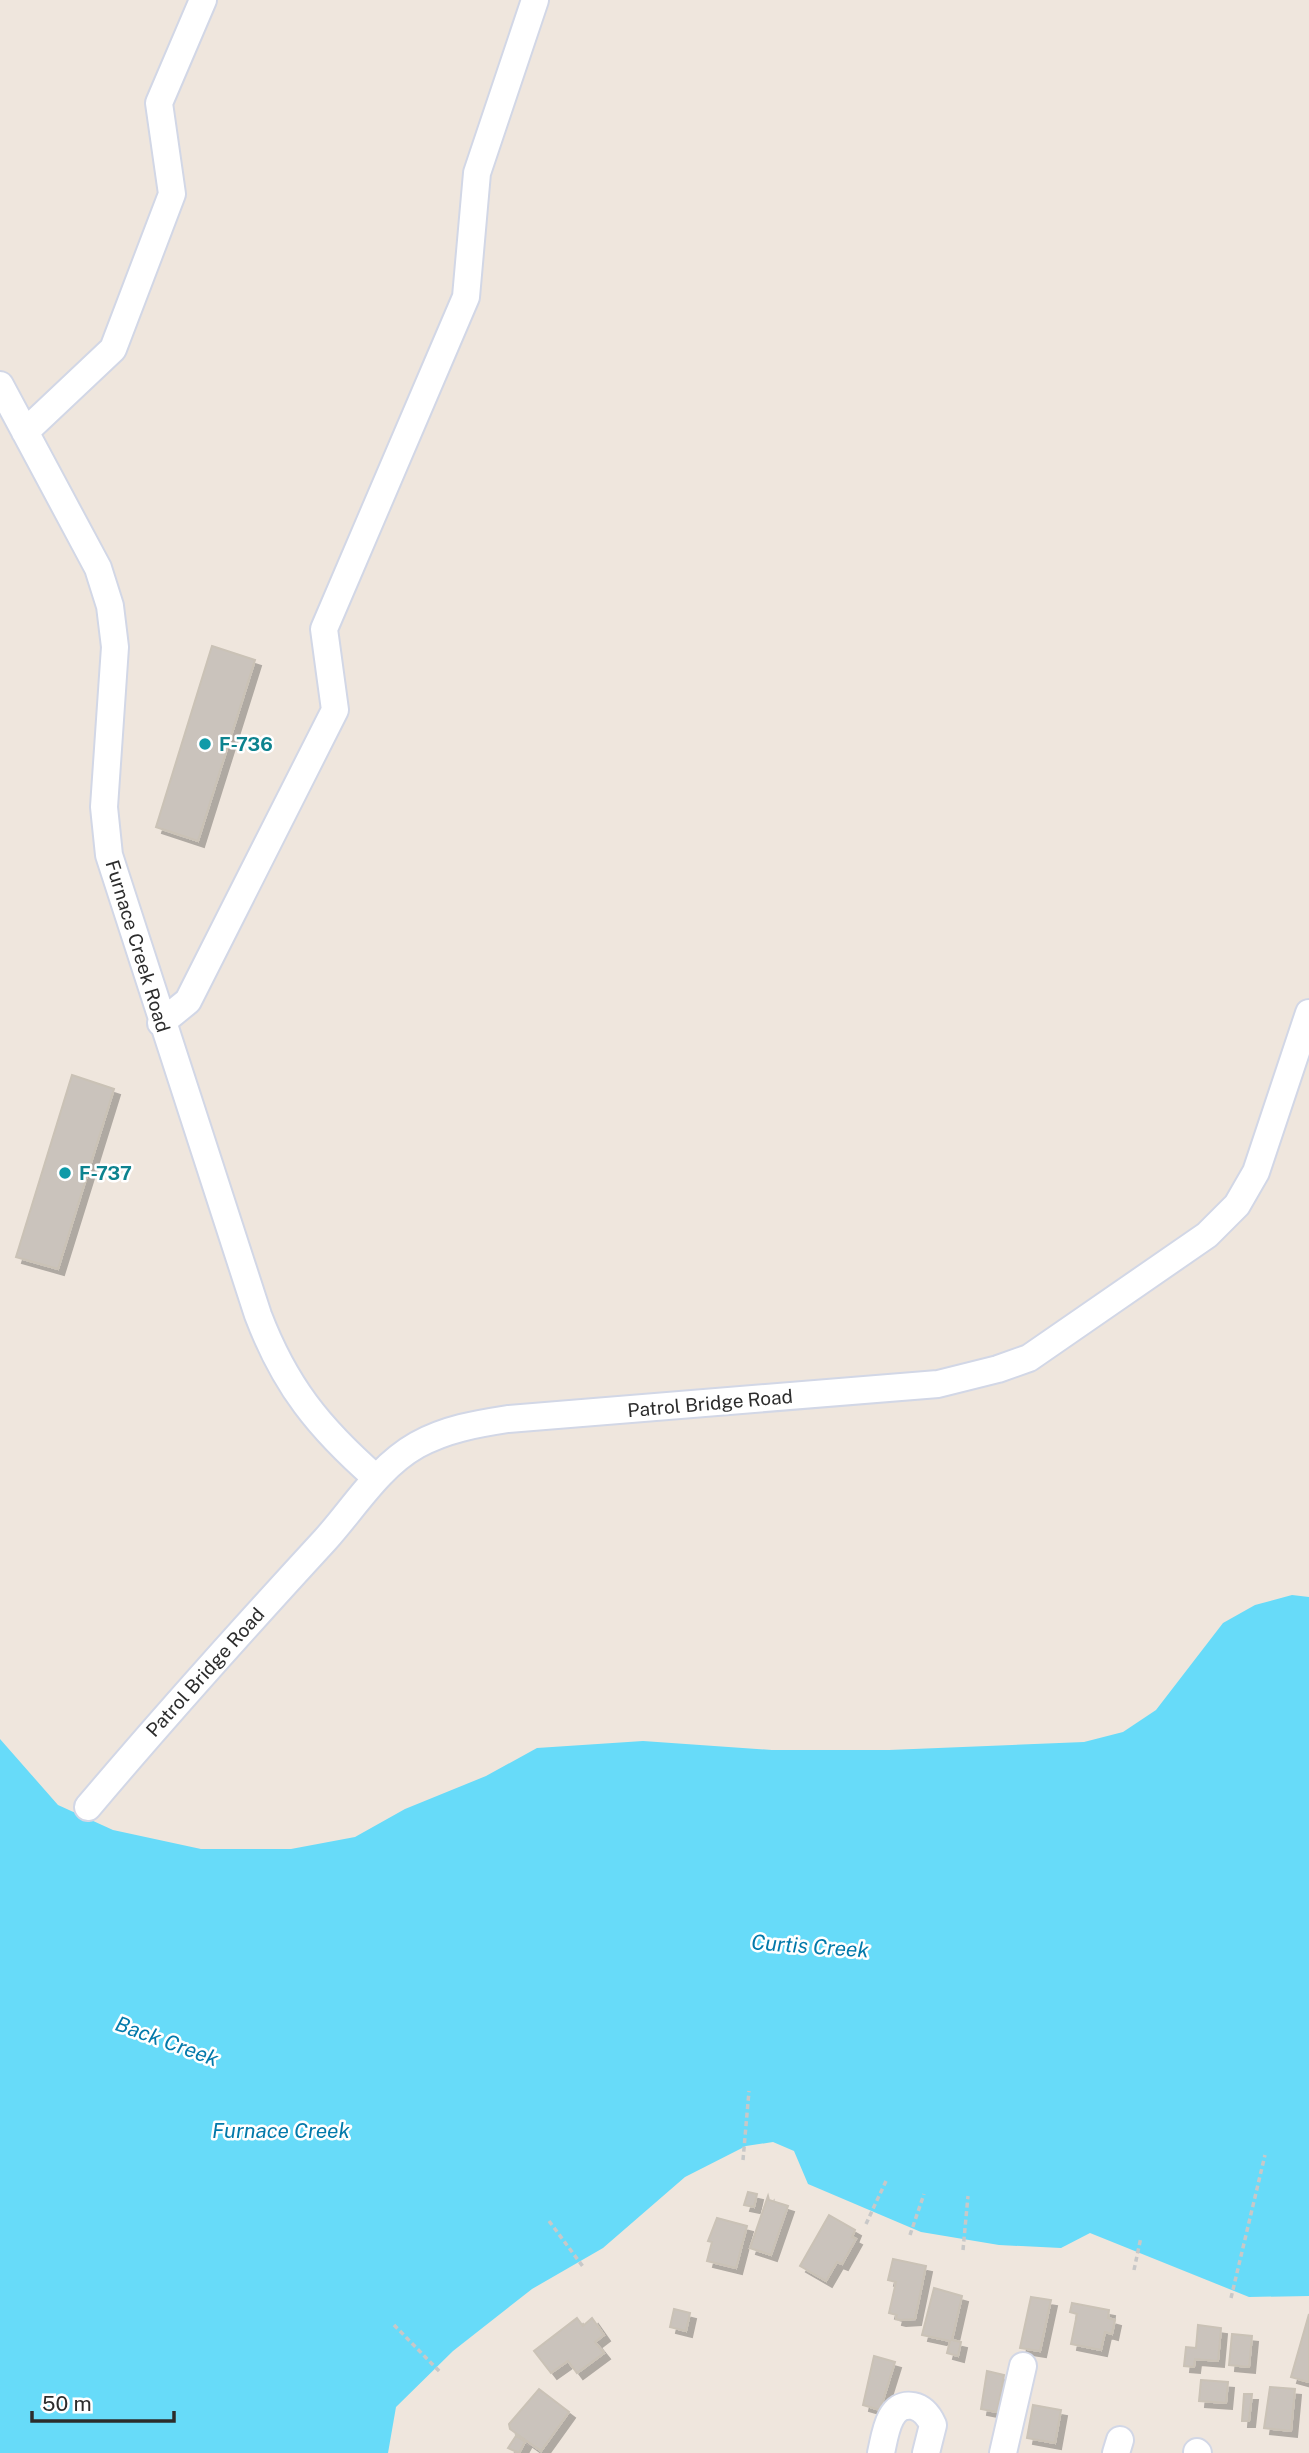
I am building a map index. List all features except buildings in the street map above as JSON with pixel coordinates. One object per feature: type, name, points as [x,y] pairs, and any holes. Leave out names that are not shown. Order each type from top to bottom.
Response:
[{"type":"lane","points":[[25,432],[113,349],[172,194],[159,103],[203,0]]},
{"type":"lane","points":[[161,1023],[188,1001],[335,710],[324,629],[466,297],[477,173],[535,0]]},
{"type":"lane","name":"Furnace Creek Road","points":[[0,385],[98,568],[110,606],[115,647],[104,807],[109,855],[161,1023],[272,1352],[309,1412],[339,1446],[376,1478]]},
{"type":"lane","name":"Patrol Bridge Road","points":[[88,1807],[184,1693],[350,1512],[376,1478],[416,1446],[458,1427],[508,1419],[938,1384],[1029,1358],[1207,1235],[1237,1205],[1256,1172],[1309,1013]]},
{"type":"lane","points":[[1003,2453],[1023,2366]]},
{"type":"lane","points":[[881,2453],[890,2419],[902,2407],[909,2405],[925,2412],[933,2425],[926,2453]]},
{"type":"path","points":[[743,2160],[749,2091]]},
{"type":"path","points":[[1231,2298],[1265,2155]]},
{"type":"path","points":[[866,2224],[886,2181]]},
{"type":"path","points":[[910,2235],[924,2194]]},
{"type":"path","points":[[963,2250],[968,2196]]},
{"type":"path","points":[[549,2221],[583,2268]]},
{"type":"path","points":[[1134,2270],[1141,2237]]},
{"type":"path","points":[[394,2325],[442,2372]]},
{"type":"water","name":"Furnace Creek","points":[[1292,1595],[1309,1597],[1309,2296],[1249,2297],[1090,2233],[1061,2248],[999,2245],[921,2232],[808,2184],[794,2151],[773,2142],[746,2146],[685,2177],[603,2248],[532,2289],[453,2351],[396,2407],[388,2453],[0,2453],[0,1739],[58,1805],[113,1830],[201,1849],[291,1849],[355,1837],[405,1809],[486,1776],[537,1748],[643,1741],[772,1750],[889,1750],[1084,1742],[1123,1732],[1156,1710],[1223,1623],[1255,1605]]},
{"type":"place","name":"F-736","points":[[205,744]]},
{"type":"place","name":"F-737","points":[[65,1173]]},
{"type":"water label","name":"Curtis Creek","points":[[810,1946]]},
{"type":"water label","name":"Back Creek","points":[[167,2041]]}]
